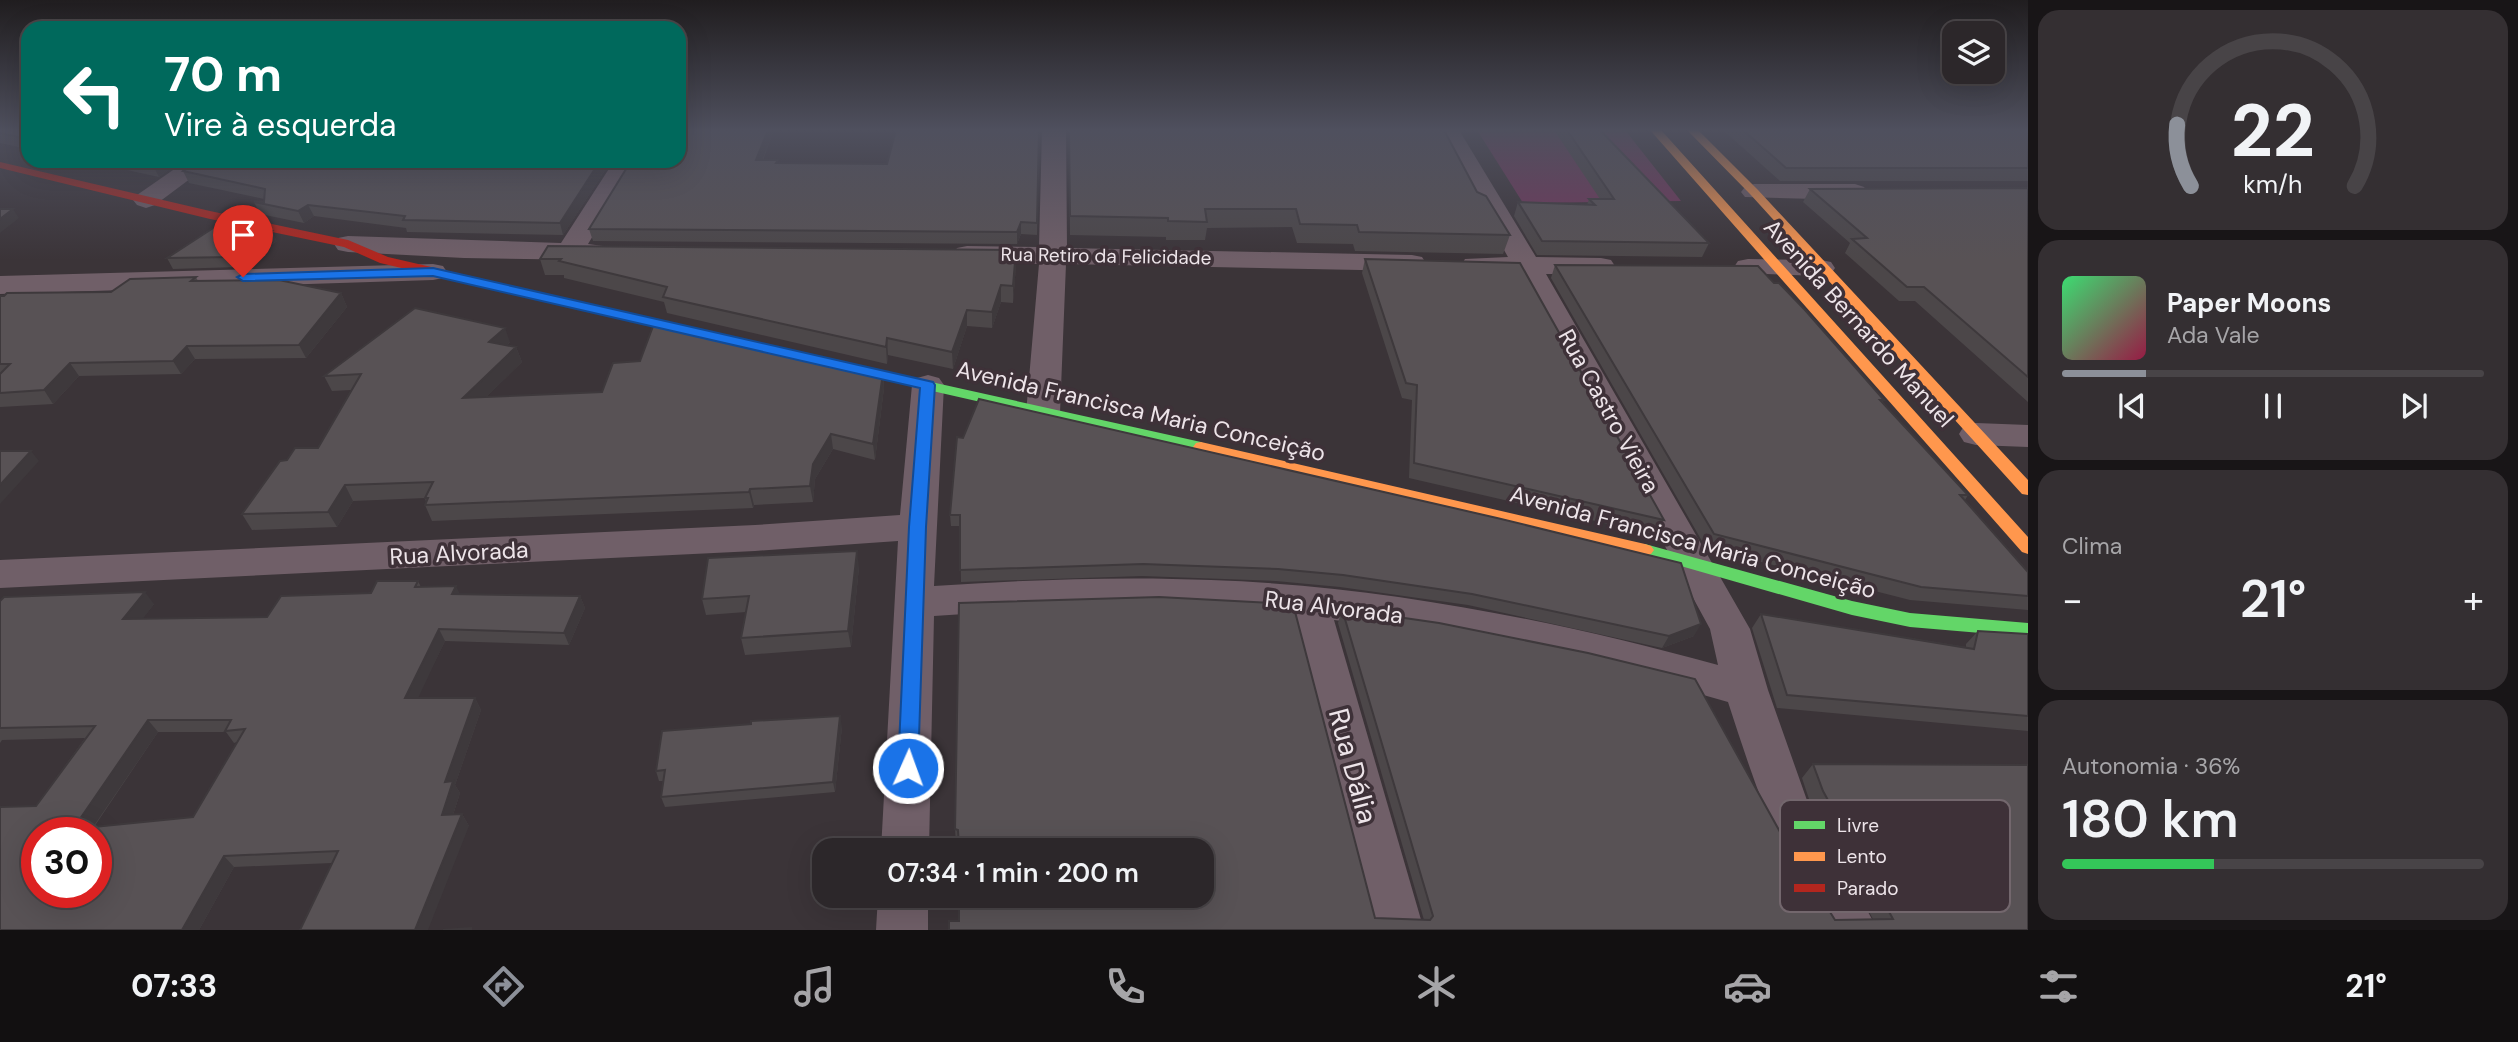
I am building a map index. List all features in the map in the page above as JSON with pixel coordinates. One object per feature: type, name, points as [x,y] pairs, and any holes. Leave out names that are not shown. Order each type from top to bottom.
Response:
[{"type":"street","points":[[35,173],[348,244],[622,253]]},
{"type":"street","points":[[146,200],[184,173]]},
{"type":"street","points":[[569,252],[618,173]]},
{"type":"street","points":[[1043,413],[1053,255],[1054,173]]},
{"type":"street","name":"Rua Castro Vieira","points":[[1473,173],[1730,629],[1746,690],[1783,800]]},
{"type":"street","name":"Avenida Bernardo Manuel","points":[[1695,173],[2028,548]]},
{"type":"street","name":"Avenida Bernardo Manuel","points":[[1735,173],[2028,490]]},
{"type":"street","points":[[1754,192],[1874,192]]},
{"type":"street","points":[[348,244],[384,260],[724,339]]},
{"type":"street","name":"Rua Retiro da Felicidade","points":[[944,253],[1620,266]]},
{"type":"street","points":[[1727,267],[1821,268]]},
{"type":"street","points":[[0,285],[433,272]]},
{"type":"street","name":"Avenida Francisca Maria Conceição","points":[[819,361],[1493,513],[1694,562],[1852,608],[1910,620],[2028,630]]},
{"type":"street","points":[[905,838],[917,527],[928,385]]},
{"type":"street","points":[[1976,435],[2028,436]]},
{"type":"street","name":"Rua Alvorada","points":[[0,574],[728,539],[917,527]]},
{"type":"street","name":"Rua Alvorada","points":[[914,602],[1103,593],[1215,595],[1309,601],[1435,619],[1590,648],[1746,690]]},
{"type":"street","name":"Rua Dália","points":[[1309,601],[1398,930]]},
{"type":"street","points":[[902,930],[903,908]]},
{"type":"street","name":"Rua Castro Vieira","points":[[1841,912],[1853,930]]},
{"type":"shaded area","points":[[1504,173],[1659,173],[1681,201],[1523,203]]},
{"type":"building","points":[[194,173],[592,173],[560,223],[403,220],[405,216],[308,205],[298,211],[254,202],[264,202],[265,189]]},
{"type":"building","points":[[623,173],[1038,173],[1037,223],[1021,222],[1017,232],[589,229]]},
{"type":"building","points":[[1070,173],[1467,173],[1477,192],[1486,196],[1510,235],[1359,232],[1357,225],[1300,224],[1296,209],[1205,209],[1207,222],[1168,221],[1168,218],[1070,216]]},
{"type":"building","points":[[1597,173],[1642,173],[1709,243],[1542,241],[1518,202],[1595,205],[1589,199],[1614,199]]},
{"type":"building","points":[[2028,188],[2028,377],[1924,287],[1907,287],[1852,239],[1867,238],[1810,189]]},
{"type":"building","points":[[0,209],[13,209],[0,219]]},
{"type":"building","points":[[224,221],[272,231],[233,257],[167,258]]},
{"type":"building","points":[[548,246],[1016,250],[1013,286],[1001,285],[992,312],[967,310],[952,352],[887,338],[886,347],[663,297],[667,287],[559,261],[561,259],[540,259]]},
{"type":"building","points":[[1365,259],[1520,263],[1664,520],[1414,463],[1417,385],[1406,383]]},
{"type":"building","points":[[1555,265],[1758,266],[1805,310],[1884,400],[1880,400],[1968,495],[1960,495],[2028,572],[2028,596],[1921,587],[1714,534]]},
{"type":"building","points":[[196,277],[191,281],[279,280],[341,293],[299,345],[187,346],[173,361],[70,363],[44,390],[0,393],[0,374],[10,364],[0,364],[0,296],[7,293],[111,292],[130,279]]},
{"type":"building","points":[[415,308],[505,328],[489,342],[516,347],[463,398],[602,392],[613,363],[640,361],[655,321],[883,373],[873,444],[831,434],[813,464],[810,486],[750,489],[749,492],[425,505],[428,498],[425,498],[433,482],[345,485],[328,512],[242,514],[280,461],[287,460],[295,448],[318,448],[361,374],[324,376]]},
{"type":"building","points":[[979,399],[1681,563],[1701,624],[1669,636],[1472,594],[1343,575],[1278,569],[1143,564],[960,570],[960,515],[950,515],[957,437],[963,438]]},
{"type":"building","points":[[0,451],[31,451],[0,485]]},
{"type":"building","points":[[857,551],[848,631],[741,638],[749,596],[702,599],[708,558]]},
{"type":"building","points":[[377,581],[418,581],[415,587],[456,586],[452,594],[580,596],[564,633],[439,629],[405,698],[475,698],[445,782],[453,781],[442,815],[462,814],[415,930],[300,930],[338,851],[224,856],[182,930],[0,930],[0,807],[36,806],[95,726],[0,728],[0,601],[4,597],[145,592],[123,619],[267,617],[281,596],[371,593]],"holes":[[[148,720],[231,720],[225,731],[245,729],[193,817],[112,825],[112,908],[21,908],[21,817],[81,817]]]},
{"type":"building","points":[[1159,597],[1293,604],[1375,918],[1430,920],[1433,916],[1342,609],[1439,623],[1588,653],[1695,679],[1780,832],[1780,912],[1830,912],[1835,920],[1893,919],[1889,912],[2010,912],[2010,800],[1828,800],[1813,764],[2028,765],[2028,930],[949,930],[949,921],[959,921],[959,908],[1214,908],[1214,838],[958,838],[958,830],[955,829],[959,603]]},
{"type":"building","points":[[1761,614],[1974,649],[1978,631],[2028,634],[2028,716],[1787,695]]},
{"type":"building","points":[[840,716],[833,782],[661,797],[665,770],[656,771],[662,731],[751,724],[751,721]]},
{"type":"traffic: fast","points":[[832,364],[1201,447]]},
{"type":"traffic: fast","points":[[1645,550],[1852,608],[1910,620],[2028,630]]},
{"type":"traffic: slow","points":[[1694,173],[2028,548]]},
{"type":"traffic: slow","points":[[1735,173],[2028,490]]},
{"type":"traffic: slow","points":[[578,305],[705,335]]},
{"type":"traffic: slow","points":[[1201,447],[1645,550]]},
{"type":"traffic: jam","points":[[35,173],[210,215],[348,244],[384,260],[578,305]]},
{"type":"route","points":[[243,277],[433,272],[928,385],[917,527],[908,768]]}]
